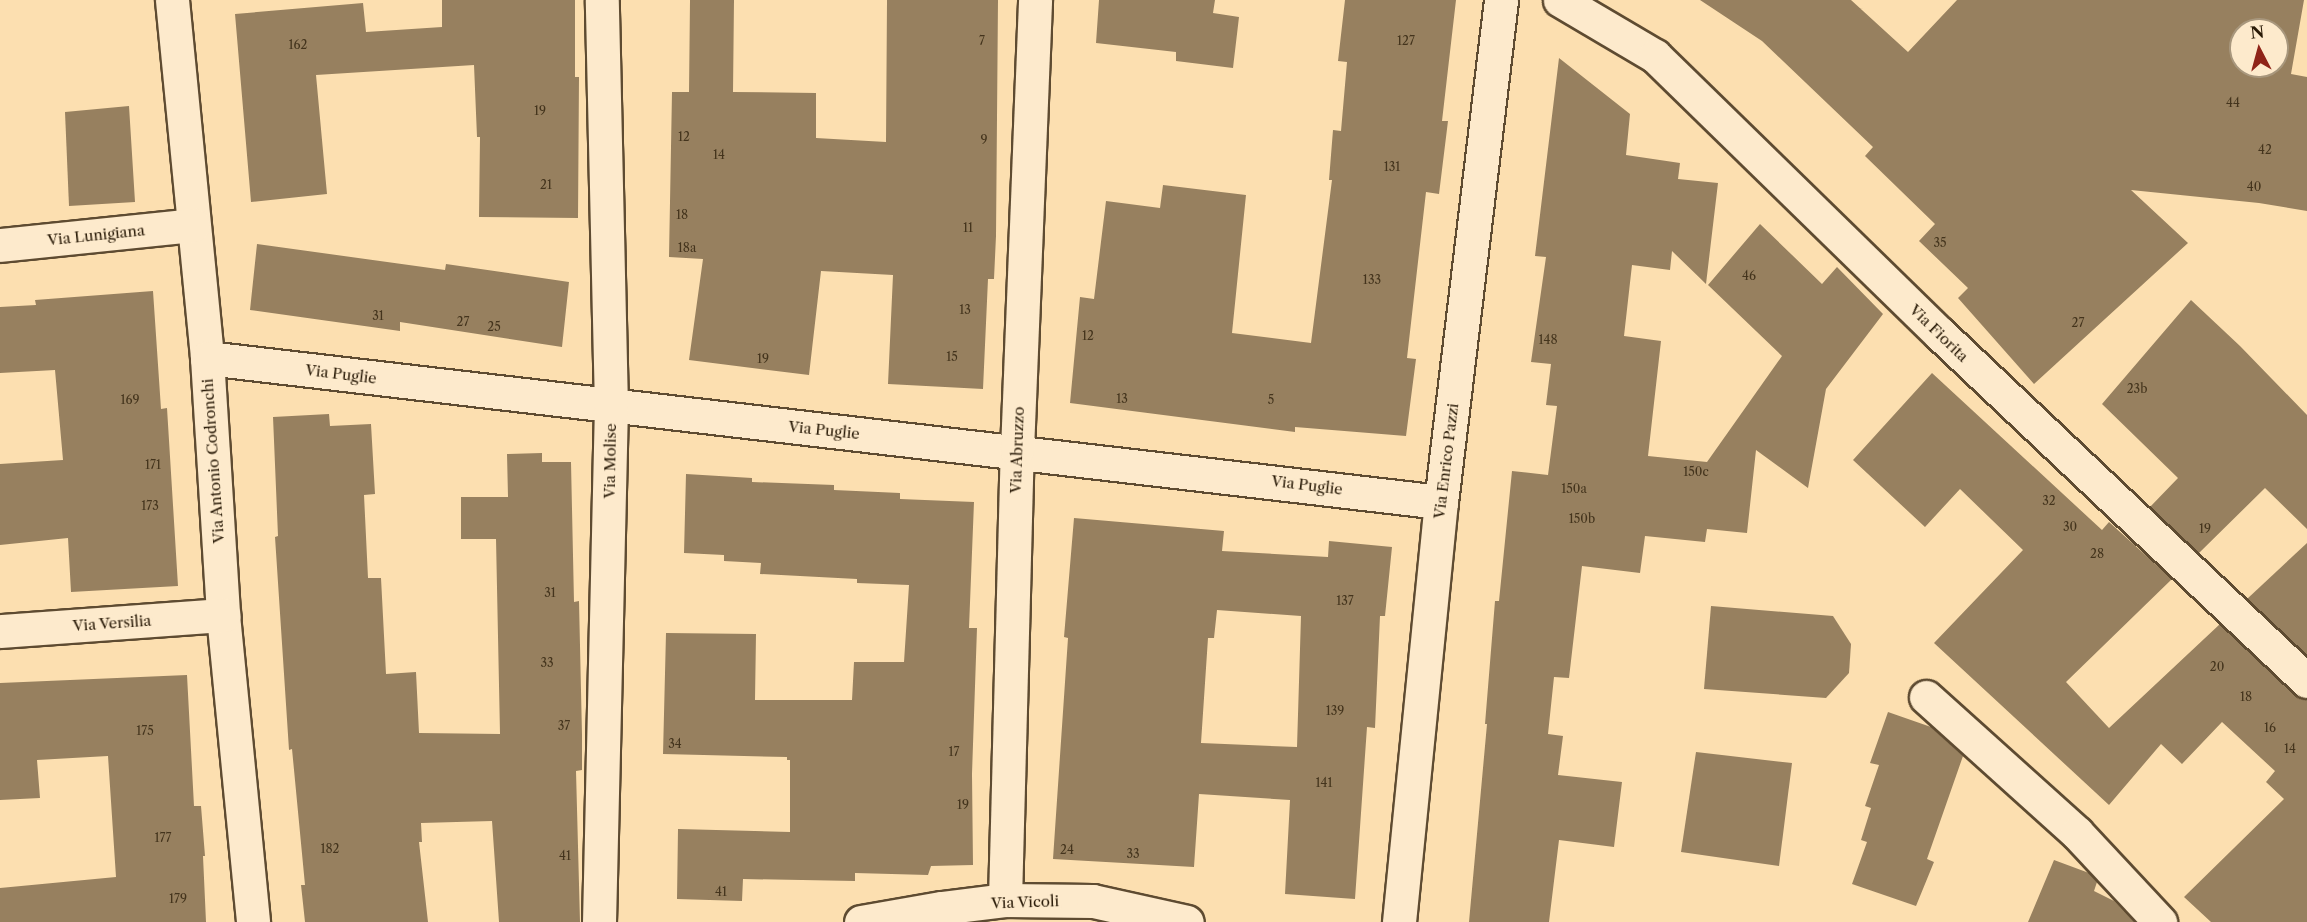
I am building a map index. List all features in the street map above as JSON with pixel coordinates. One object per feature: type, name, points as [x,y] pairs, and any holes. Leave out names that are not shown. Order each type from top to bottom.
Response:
[{"type":"street","name":"Via Antonio Codronchi","points":[[172,0],[207,358],[223,615],[253,922]]},
{"type":"street","name":"Via Molise","points":[[599,922],[611,407],[602,0]]},
{"type":"street","name":"Via Abruzzo","points":[[1005,900],[1017,450],[1035,0]]},
{"type":"street","name":"Via Enrico Pazzi","points":[[1399,922],[1441,502],[1501,0]]},
{"type":"street","name":"Via Fiorita","points":[[1560,0],[1655,56],[1940,334],[2307,681]]},
{"type":"street","name":"Via Lunigiana","points":[[0,245],[193,225]]},
{"type":"street","name":"Via Puglie","points":[[207,358],[611,407],[1017,450],[1441,502]]},
{"type":"street","name":"Via Versilia","points":[[0,631],[223,615]]},
{"type":"street","points":[[1926,698],[2077,833],[2160,922]]},
{"type":"street","name":"Via Vicoli","points":[[861,922],[941,915],[1005,900],[1093,901],[1187,922]]},
{"type":"building","points":[[442,0],[575,0],[575,77],[579,77],[578,218],[479,217],[480,137],[477,137],[474,65],[316,75],[327,194],[251,202],[235,14],[363,3],[366,32],[442,27]]},
{"type":"building","points":[[690,0],[734,0],[733,92],[816,93],[816,138],[886,142],[887,0],[998,0],[996,236],[994,279],[988,279],[983,389],[888,384],[893,275],[821,271],[809,375],[689,360],[703,259],[669,257],[672,92],[689,92]]},
{"type":"building","points":[[1099,0],[1215,0],[1213,13],[1239,17],[1233,68],[1176,61],[1176,52],[1096,43]]},
{"type":"building","points":[[1345,0],[1456,0],[1442,121],[1448,121],[1439,194],[1426,192],[1407,358],[1416,359],[1406,436],[1295,427],[1295,432],[1070,403],[1080,297],[1094,299],[1106,201],[1160,208],[1163,185],[1246,195],[1232,333],[1311,343],[1332,180],[1329,180],[1333,130],[1341,131],[1347,62],[1338,61]]},
{"type":"building","points":[[1700,0],[1851,0],[1908,52],[1957,0],[2304,0],[2291,74],[2307,77],[2307,211],[2259,203],[2131,190],[2188,243],[2034,384],[1958,298],[1968,288],[1919,241],[1935,224],[1865,156],[1873,147],[1762,41]]},
{"type":"building","points":[[1559,58],[1630,114],[1626,155],[1680,163],[1678,179],[1718,183],[1706,284],[1672,251],[1670,270],[1632,265],[1624,336],[1661,341],[1648,456],[1707,462],[1782,356],[1708,285],[1760,224],[1822,284],[1837,267],[1883,314],[1826,389],[1808,488],[1756,450],[1747,533],[1707,529],[1705,542],[1645,536],[1640,573],[1582,566],[1569,678],[1554,677],[1548,734],[1563,736],[1558,775],[1622,782],[1614,847],[1559,840],[1549,922],[1469,922],[1487,724],[1485,724],[1495,601],[1499,601],[1512,471],[1548,475],[1557,406],[1546,405],[1551,364],[1531,362],[1546,257],[1535,256]]},
{"type":"building","points":[[129,106],[135,202],[69,206],[65,112]]},
{"type":"building","points":[[257,244],[445,270],[446,264],[569,282],[562,347],[400,322],[400,331],[250,310]]},
{"type":"building","points":[[153,291],[161,409],[167,408],[178,586],[71,592],[68,538],[0,545],[0,464],[63,460],[55,370],[0,373],[0,307],[36,305],[35,300]]},
{"type":"building","points":[[2191,300],[2240,346],[2307,415],[2307,529],[2265,488],[2199,553],[2150,507],[2178,478],[2102,404]]},
{"type":"building","points":[[1932,373],[2102,530],[2109,522],[2172,579],[2066,682],[2109,728],[2220,624],[2294,695],[2307,699],[2307,922],[2211,922],[2184,897],[2284,799],[2266,782],[2275,771],[2222,722],[2182,764],[2161,744],[2109,805],[1934,643],[2023,550],[1960,489],[1925,527],[1853,460]]},
{"type":"building","points":[[329,414],[330,426],[371,424],[375,494],[364,495],[368,578],[381,578],[386,674],[416,672],[419,733],[500,734],[496,539],[461,539],[461,497],[508,497],[507,454],[542,453],[542,462],[571,462],[574,602],[579,601],[582,735],[582,770],[576,771],[580,922],[499,922],[492,821],[421,823],[422,842],[419,842],[428,922],[305,922],[301,885],[305,885],[292,749],[289,750],[275,537],[278,536],[273,417]]},
{"type":"building","points":[[686,474],[752,478],[752,482],[834,485],[834,490],[900,493],[900,499],[974,502],[969,628],[977,628],[972,774],[973,865],[931,866],[928,875],[855,873],[855,881],[743,879],[742,901],[677,899],[678,829],[790,832],[790,760],[787,760],[787,757],[663,754],[666,633],[756,634],[755,700],[852,700],[854,662],[904,662],[909,585],[857,583],[857,579],[760,574],[761,563],[724,561],[724,555],[684,553]]},
{"type":"building","points":[[1074,518],[1224,531],[1222,551],[1328,557],[1329,541],[1392,547],[1385,616],[1380,616],[1375,728],[1367,727],[1355,899],[1285,894],[1290,800],[1199,794],[1194,867],[1053,859],[1068,638],[1064,637]],"holes":[[[1217,610],[1301,616],[1297,747],[1201,743],[1208,638],[1214,638]]]},
{"type":"building","points":[[2307,543],[2307,655],[2247,599]]},
{"type":"building","points":[[1711,606],[1833,616],[1851,644],[1849,673],[1826,698],[1704,689]]},
{"type":"building","points":[[187,675],[194,806],[201,806],[205,856],[203,856],[206,922],[0,922],[0,888],[116,877],[108,756],[37,760],[40,798],[0,800],[0,683]]},
{"type":"building","points":[[1888,712],[1931,727],[1963,756],[1927,859],[1934,862],[1916,906],[1852,884],[1867,842],[1861,840],[1871,808],[1865,806],[1879,765],[1870,763]]},
{"type":"building","points":[[1696,752],[1792,763],[1779,866],[1681,852]]},
{"type":"building","points":[[2054,860],[2089,873],[2097,882],[2094,891],[2114,901],[2134,922],[2028,922]]}]
